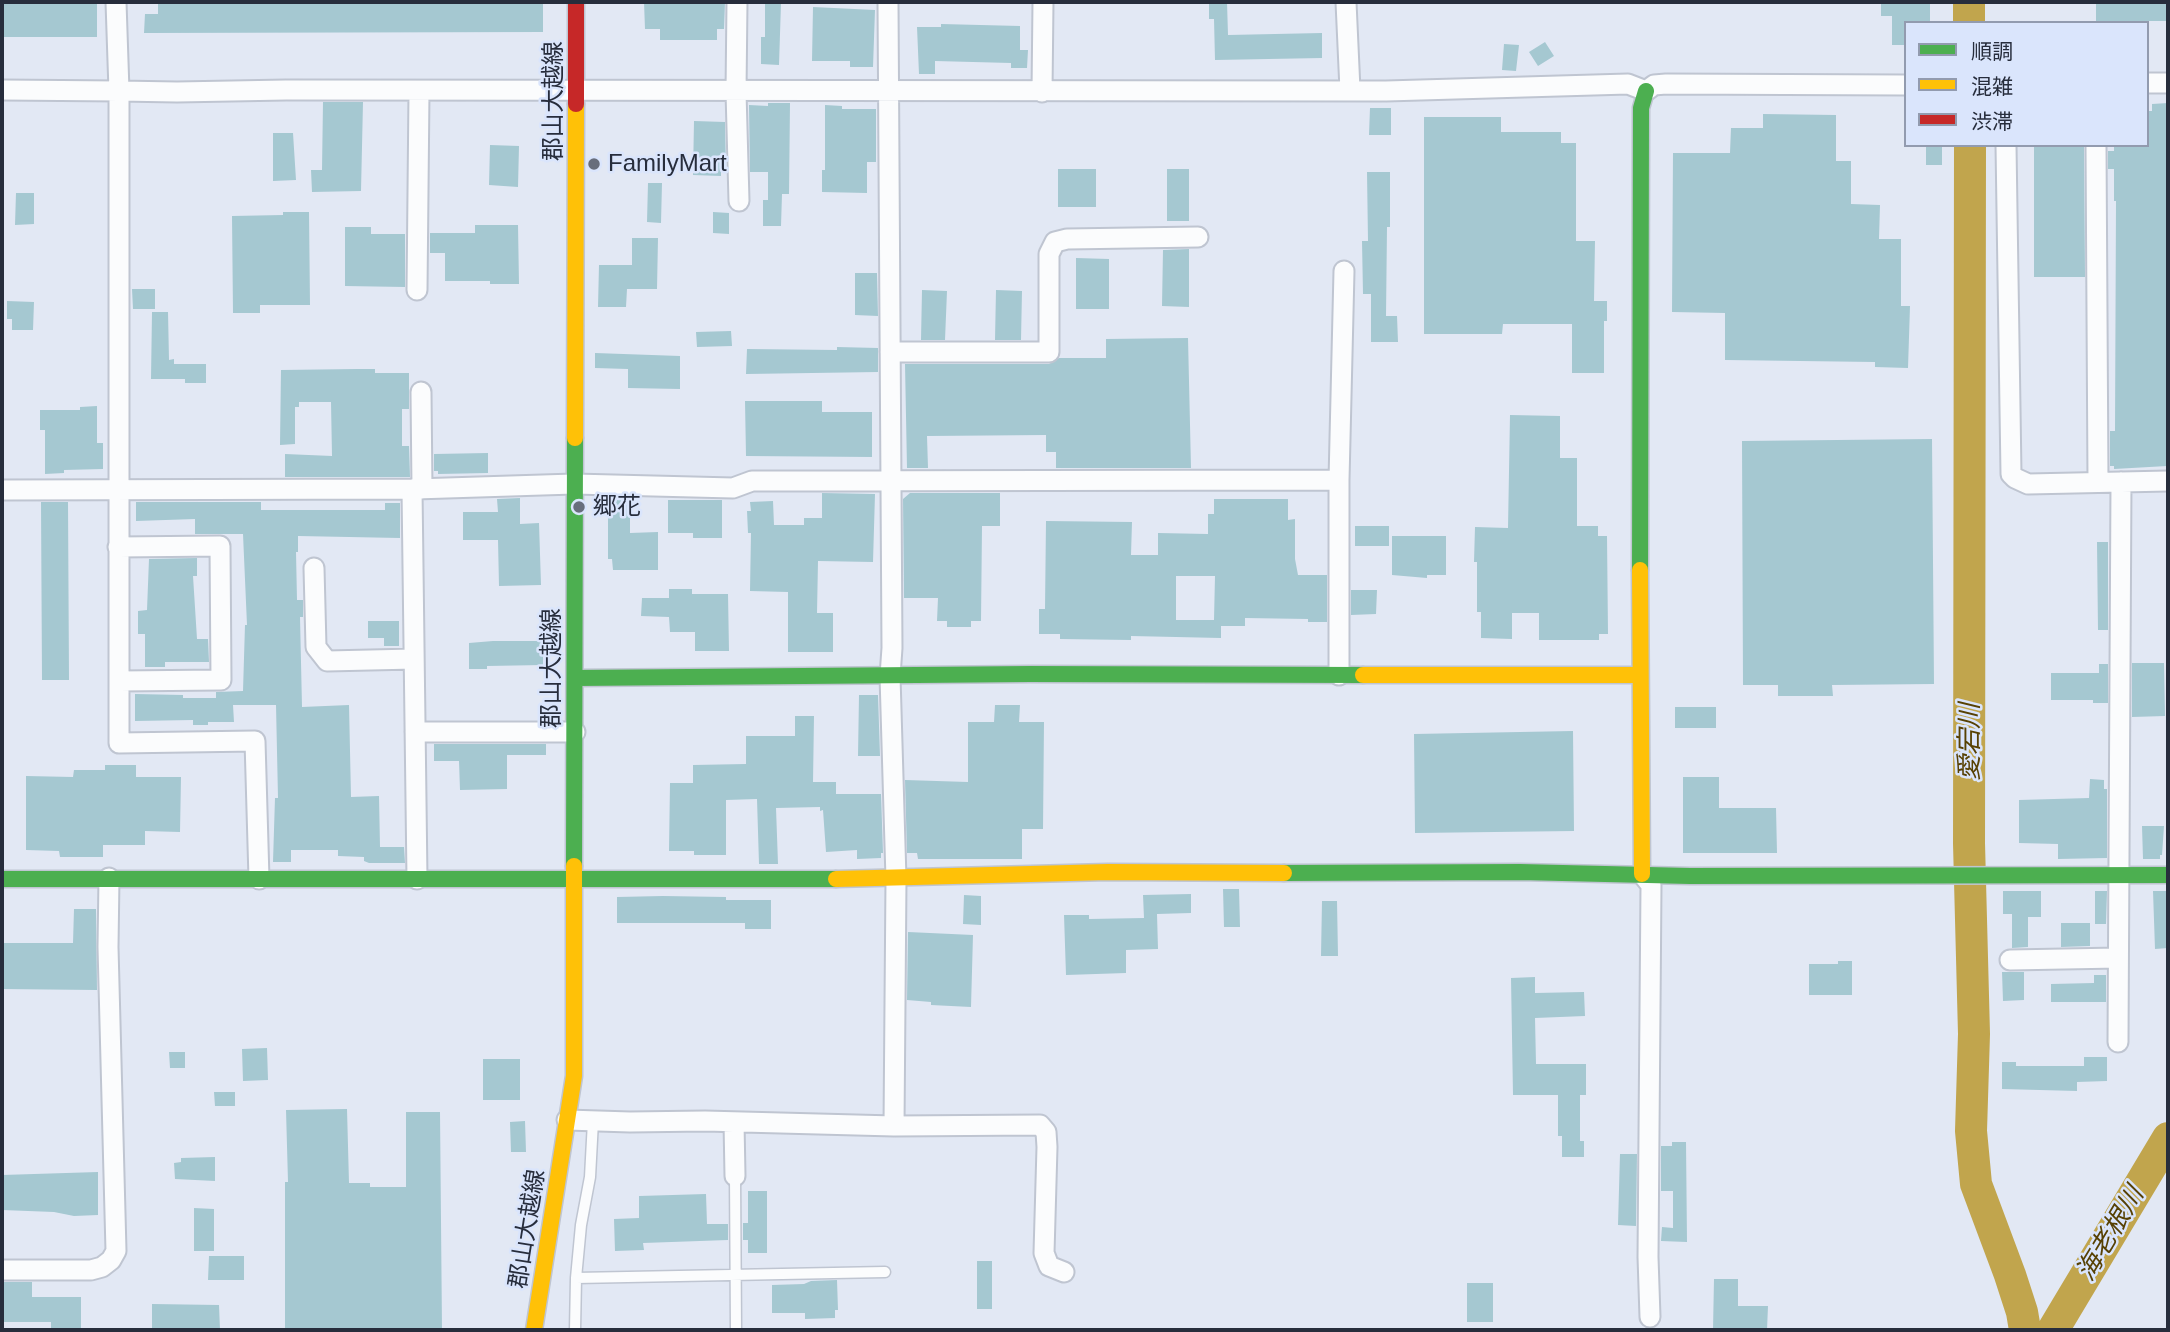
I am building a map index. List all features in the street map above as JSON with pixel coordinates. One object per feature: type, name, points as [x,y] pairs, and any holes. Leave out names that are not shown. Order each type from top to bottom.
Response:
[{"type":"street","points":[[116,2],[119,90],[119,743],[255,741],[259,878]]},
{"type":"street","name":"郡山大越線","points":[[534,1330],[574,1076],[576,2]]},
{"type":"street","points":[[737,2],[739,201]]},
{"type":"street","points":[[888,2],[890,676],[896,879],[894,1126]]},
{"type":"street","points":[[1042,92],[1043,2]]},
{"type":"street","points":[[1346,2],[1350,90]]},
{"type":"street","points":[[2149,83],[2168,83]]},
{"type":"street","points":[[2,90],[1386,91],[1628,84],[1646,91]]},
{"type":"street","points":[[1650,1317],[1648,1257],[1651,885],[1642,874],[1639,675],[1643,95],[1654,85],[1666,84],[1904,85]]},
{"type":"street","points":[[417,290],[419,92]]},
{"type":"street","points":[[2006,147],[2011,474],[2028,484],[2168,481]]},
{"type":"street","points":[[2096,147],[2098,482]]},
{"type":"street","points":[[890,352],[1049,352],[1049,254],[1055,242],[1067,239],[1198,237]]},
{"type":"street","points":[[1339,675],[1339,480],[1344,271]]},
{"type":"street","points":[[417,879],[414,659],[421,392]]},
{"type":"street","points":[[2,490],[417,489],[574,484],[733,488],[752,481],[1339,480]]},
{"type":"street","points":[[2118,1042],[2121,482]]},
{"type":"street","points":[[118,547],[220,546],[221,680],[119,681]]},
{"type":"street","points":[[314,568],[316,648],[327,661],[414,659]]},
{"type":"street","points":[[576,678],[1639,675]]},
{"type":"street","points":[[415,732],[575,732]]},
{"type":"street","points":[[2,879],[613,881],[896,879],[1108,872],[1520,872],[1690,876],[2168,875]]},
{"type":"street","points":[[2,1270],[91,1270],[102,1267],[111,1260],[116,1251],[108,947],[109,878]]},
{"type":"street","points":[[2010,960],[2118,958]]},
{"type":"street","points":[[568,1119],[894,1126],[1024,1123],[1040,1125],[1046,1132],[1047,1147],[1044,1253],[1049,1266],[1064,1272]]},
{"type":"street","points":[[734,1122],[735,1176]]},
{"type":"lane","points":[[575,1330],[576,1278],[581,1225],[590,1177],[593,1121]]},
{"type":"lane","points":[[735,1176],[736,1330]]},
{"type":"lane","points":[[576,1278],[885,1272]]},
{"type":"building","points":[[2,2],[97,2],[97,37],[2,37]]},
{"type":"building","points":[[158,2],[543,2],[543,32],[144,33],[145,14],[158,14]]},
{"type":"building","points":[[644,2],[725,2],[724,29],[717,29],[717,40],[660,40],[660,29],[645,29]]},
{"type":"building","points":[[1209,2],[1227,2],[1228,35],[1322,33],[1322,58],[1215,60],[1214,19],[1209,19]]},
{"type":"building","points":[[1881,2],[1930,2],[1930,21],[1904,21],[1904,45],[1892,45],[1892,16],[1881,16]]},
{"type":"building","points":[[2096,2],[2168,2],[2168,21],[2096,21]]},
{"type":"building","points":[[765,3],[781,3],[779,65],[761,64],[761,37],[765,37]]},
{"type":"building","points":[[813,7],[875,10],[873,67],[850,67],[850,61],[812,61]]},
{"type":"building","points":[[941,24],[1020,26],[1020,50],[1028,50],[1027,68],[1011,68],[1011,63],[935,61],[935,74],[919,74],[917,27],[941,27]]},
{"type":"building","points":[[1545,42],[1554,56],[1538,66],[1529,52]]},
{"type":"building","points":[[1504,44],[1519,45],[1516,71],[1502,70]]},
{"type":"building","points":[[323,102],[363,102],[361,191],[312,192],[311,170],[322,170]]},
{"type":"building","points":[[768,103],[790,103],[789,194],[782,194],[781,226],[763,226],[763,200],[768,200],[768,172],[750,172],[749,105],[768,106]]},
{"type":"building","points":[[2168,103],[2167,466],[2114,469],[2114,466],[2110,466],[2110,431],[2115,431],[2116,201],[2114,169],[2108,169],[2108,151],[2114,151],[2114,147],[2149,147],[2149,111],[2152,111],[2152,104]]},
{"type":"building","points":[[825,105],[842,106],[842,109],[876,109],[876,162],[867,162],[867,193],[822,192],[822,170],[825,170]]},
{"type":"building","points":[[1370,108],[1391,108],[1391,135],[1369,135]]},
{"type":"building","points":[[1763,114],[1836,115],[1836,161],[1851,161],[1851,204],[1880,205],[1879,239],[1901,239],[1901,306],[1910,306],[1908,368],[1875,367],[1875,362],[1725,360],[1725,313],[1672,312],[1673,153],[1730,153],[1731,128],[1763,128]]},
{"type":"building","points":[[1424,117],[1501,117],[1501,132],[1561,132],[1561,143],[1576,143],[1576,241],[1595,241],[1594,301],[1607,301],[1607,321],[1604,321],[1604,373],[1572,373],[1572,324],[1503,324],[1502,334],[1424,334]]},
{"type":"building","points":[[694,121],[725,122],[726,172],[721,172],[721,176],[693,175]]},
{"type":"building","points":[[273,133],[293,133],[296,180],[273,181]]},
{"type":"building","points":[[490,145],[519,146],[518,187],[489,185]]},
{"type":"building","points":[[1926,147],[1942,147],[1942,165],[1926,165]]},
{"type":"building","points":[[2034,147],[2084,147],[2085,277],[2034,277]]},
{"type":"building","points":[[1058,169],[1096,169],[1096,207],[1058,207]]},
{"type":"building","points":[[1167,169],[1189,169],[1189,221],[1167,221]]},
{"type":"building","points":[[1367,172],[1390,172],[1386,316],[1397,316],[1398,342],[1371,342],[1371,294],[1363,294],[1362,241],[1368,241]]},
{"type":"building","points":[[648,183],[662,183],[661,223],[647,222]]},
{"type":"building","points":[[16,193],[34,193],[34,224],[15,225]]},
{"type":"building","points":[[283,212],[309,212],[310,305],[260,305],[260,313],[233,313],[232,216],[283,215]]},
{"type":"building","points":[[713,212],[729,213],[729,234],[713,233]]},
{"type":"building","points":[[475,225],[518,225],[519,284],[445,281],[445,253],[430,253],[430,233],[475,233]]},
{"type":"building","points":[[345,227],[371,227],[371,234],[405,234],[405,287],[345,286]]},
{"type":"building","points":[[632,238],[658,238],[657,289],[627,289],[626,307],[598,307],[599,265],[632,265]]},
{"type":"building","points":[[1189,249],[1189,307],[1162,306],[1163,250]]},
{"type":"building","points":[[1076,258],[1109,259],[1109,309],[1076,309]]},
{"type":"building","points":[[855,273],[877,273],[878,316],[855,315]]},
{"type":"building","points":[[132,289],[155,289],[155,309],[133,309]]},
{"type":"building","points":[[922,290],[947,291],[945,340],[921,340]]},
{"type":"building","points":[[996,290],[1022,291],[1021,340],[995,340]]},
{"type":"building","points":[[7,301],[34,302],[33,330],[12,330],[12,319],[7,319]]},
{"type":"building","points":[[152,312],[168,312],[169,360],[174,359],[174,364],[206,364],[206,383],[185,383],[185,379],[151,379]]},
{"type":"building","points":[[731,331],[732,346],[697,347],[696,332]]},
{"type":"building","points":[[1188,338],[1191,468],[1056,468],[1056,452],[1046,452],[1046,435],[927,436],[928,468],[907,468],[905,364],[1049,364],[1059,358],[1106,358],[1106,339]]},
{"type":"building","points":[[837,347],[878,348],[878,372],[746,374],[747,349],[837,350]]},
{"type":"building","points":[[595,353],[680,356],[680,389],[628,388],[628,369],[595,368]]},
{"type":"building","points":[[375,369],[375,373],[409,373],[409,409],[402,409],[402,446],[409,446],[410,477],[285,477],[285,454],[332,456],[331,402],[299,402],[299,407],[295,407],[295,444],[280,445],[281,370]]},
{"type":"building","points":[[745,401],[822,401],[822,412],[872,412],[872,457],[746,456]]},
{"type":"building","points":[[97,406],[97,443],[103,443],[103,469],[64,470],[64,473],[45,474],[45,430],[40,430],[40,410],[80,410],[80,407]]},
{"type":"building","points":[[1510,415],[1560,416],[1560,458],[1577,458],[1577,526],[1598,526],[1598,536],[1607,536],[1608,634],[1599,634],[1599,640],[1539,640],[1539,613],[1512,613],[1512,639],[1481,638],[1481,612],[1477,612],[1477,562],[1474,562],[1475,527],[1508,528]]},
{"type":"building","points":[[1932,439],[1934,684],[1832,685],[1833,696],[1778,696],[1778,685],[1743,685],[1742,441]]},
{"type":"building","points":[[488,453],[488,473],[438,474],[438,471],[434,471],[434,454]]},
{"type":"building","points":[[822,493],[875,494],[873,562],[818,561],[817,613],[833,613],[833,652],[788,652],[788,592],[750,591],[751,533],[748,533],[747,511],[751,511],[750,502],[773,501],[774,525],[804,525],[804,518],[822,518]]},
{"type":"building","points":[[910,493],[1000,493],[1000,526],[982,526],[981,621],[971,621],[971,627],[947,627],[947,621],[937,621],[938,598],[904,598],[903,499]]},
{"type":"building","points":[[608,497],[630,498],[630,533],[658,532],[658,570],[613,570],[612,559],[608,559]]},
{"type":"building","points":[[520,498],[520,524],[539,523],[541,585],[499,586],[498,540],[463,540],[463,512],[498,512],[497,499]]},
{"type":"building","points":[[1214,499],[1288,499],[1288,520],[1295,519],[1295,559],[1298,575],[1327,575],[1327,622],[1245,618],[1245,626],[1221,626],[1221,638],[1131,636],[1131,640],[1060,639],[1060,634],[1039,634],[1039,609],[1045,609],[1046,521],[1132,522],[1131,555],[1158,555],[1158,533],[1208,534],[1208,514],[1214,514]],"holes":[[[1176,576],[1215,576],[1214,620],[1176,620]]]},
{"type":"building","points":[[668,500],[722,500],[722,538],[693,538],[693,533],[668,533]]},
{"type":"building","points":[[41,502],[68,502],[69,680],[42,680]]},
{"type":"building","points":[[136,502],[261,502],[261,510],[385,510],[385,503],[400,503],[400,538],[298,536],[296,552],[297,600],[303,600],[303,617],[300,617],[302,707],[349,705],[351,797],[379,796],[380,847],[404,847],[405,863],[369,863],[364,861],[364,857],[338,856],[338,850],[291,850],[291,862],[273,862],[275,798],[278,798],[276,705],[233,705],[234,722],[208,722],[208,725],[193,725],[193,720],[135,721],[135,694],[216,698],[216,692],[243,691],[247,625],[243,534],[195,534],[195,519],[136,521]]},
{"type":"building","points":[[1355,526],[1389,526],[1389,546],[1355,546]]},
{"type":"building","points":[[1392,536],[1446,536],[1446,575],[1427,575],[1427,578],[1392,575]]},
{"type":"building","points":[[2097,542],[2108,542],[2108,630],[2098,630]]},
{"type":"building","points":[[197,558],[197,576],[193,576],[197,639],[208,639],[209,662],[165,662],[165,667],[145,667],[145,634],[138,634],[138,611],[147,610],[149,559]]},
{"type":"building","points":[[669,589],[692,589],[692,594],[728,594],[729,651],[695,651],[695,632],[670,632],[669,617],[641,616],[642,598],[669,598]]},
{"type":"building","points":[[1351,590],[1377,590],[1376,614],[1351,615]]},
{"type":"building","points":[[368,621],[399,621],[399,646],[384,646],[384,638],[368,638]]},
{"type":"building","points":[[543,641],[543,665],[469,669],[469,643]]},
{"type":"building","points":[[2132,663],[2164,663],[2165,716],[2132,717]]},
{"type":"building","points":[[2099,664],[2108,664],[2108,703],[2093,703],[2093,700],[2051,700],[2051,673],[2099,673]]},
{"type":"building","points":[[859,695],[878,695],[880,756],[858,756]]},
{"type":"building","points":[[995,705],[1020,705],[1019,722],[1044,722],[1043,829],[1022,829],[1022,859],[918,859],[917,853],[907,853],[905,780],[968,782],[968,722],[994,722]]},
{"type":"building","points":[[1675,707],[1716,707],[1716,728],[1675,728]]},
{"type":"building","points":[[795,716],[814,716],[813,782],[836,782],[836,794],[881,794],[881,858],[857,859],[857,850],[826,852],[823,810],[820,811],[820,807],[776,808],[778,864],[759,864],[757,799],[726,800],[726,855],[694,855],[694,851],[669,851],[670,783],[693,783],[693,765],[746,764],[746,736],[795,736]]},
{"type":"building","points":[[1573,731],[1574,831],[1415,833],[1414,734]]},
{"type":"building","points":[[434,744],[546,744],[546,755],[507,755],[507,789],[460,790],[459,761],[434,761]]},
{"type":"building","points":[[105,765],[136,765],[136,777],[181,777],[180,832],[145,831],[145,845],[103,845],[103,857],[60,857],[59,851],[26,850],[26,776],[73,777],[74,770],[105,770]]},
{"type":"building","points":[[1683,777],[1719,777],[1719,808],[1776,808],[1777,853],[1683,853]]},
{"type":"building","points":[[2090,779],[2104,780],[2104,789],[2107,789],[2107,858],[2058,859],[2058,844],[2019,843],[2019,800],[2089,798]]},
{"type":"building","points":[[2142,826],[2164,826],[2160,859],[2143,859]]},
{"type":"building","points":[[1223,889],[1239,889],[1240,927],[1224,927]]},
{"type":"building","points":[[2003,891],[2041,891],[2041,917],[2028,917],[2028,947],[2012,948],[2012,914],[2003,914]]},
{"type":"building","points":[[2095,891],[2107,891],[2106,924],[2095,924]]},
{"type":"building","points":[[2153,891],[2168,891],[2168,948],[2155,949]]},
{"type":"building","points":[[1191,894],[1191,913],[1157,914],[1158,949],[1126,950],[1126,973],[1066,975],[1064,915],[1089,915],[1089,919],[1144,918],[1143,895]]},
{"type":"building","points":[[964,895],[981,896],[981,925],[963,924]]},
{"type":"building","points":[[617,897],[771,900],[771,929],[745,929],[745,923],[617,923]]},
{"type":"building","points":[[1322,901],[1337,901],[1338,956],[1321,956]]},
{"type":"building","points":[[74,909],[96,909],[97,990],[2,989],[2,943],[73,943]]},
{"type":"building","points":[[2061,923],[2090,923],[2090,946],[2061,947]]},
{"type":"building","points":[[908,932],[973,935],[971,1007],[931,1005],[931,1002],[907,1000]]},
{"type":"building","points":[[1838,961],[1852,961],[1852,995],[1809,995],[1809,964],[1838,964]]},
{"type":"building","points":[[2002,972],[2024,972],[2024,1000],[2003,1001]]},
{"type":"building","points":[[2094,975],[2106,975],[2106,1002],[2051,1002],[2051,984],[2094,983]]},
{"type":"building","points":[[1535,977],[1535,993],[1584,992],[1585,1016],[1535,1018],[1536,1064],[1586,1064],[1586,1095],[1580,1095],[1580,1141],[1584,1141],[1584,1157],[1562,1157],[1562,1136],[1558,1136],[1558,1095],[1513,1095],[1511,978]]},
{"type":"building","points":[[267,1048],[268,1080],[243,1081],[242,1049]]},
{"type":"building","points":[[169,1052],[185,1052],[185,1068],[170,1068]]},
{"type":"building","points":[[2084,1057],[2107,1057],[2107,1081],[2077,1082],[2077,1091],[2002,1089],[2002,1062],[2016,1062],[2016,1066],[2084,1066]]},
{"type":"building","points":[[483,1059],[520,1059],[520,1100],[483,1100]]},
{"type":"building","points":[[214,1092],[235,1092],[235,1106],[215,1106]]},
{"type":"building","points":[[347,1109],[349,1183],[370,1183],[370,1187],[406,1187],[406,1112],[440,1112],[442,1330],[285,1330],[285,1182],[288,1182],[286,1110]]},
{"type":"building","points":[[525,1121],[526,1152],[511,1152],[510,1122]]},
{"type":"building","points":[[1672,1142],[1686,1142],[1687,1242],[1661,1241],[1662,1227],[1673,1228],[1673,1191],[1661,1191],[1661,1146],[1672,1146]]},
{"type":"building","points":[[1620,1154],[1637,1154],[1636,1226],[1618,1225]]},
{"type":"building","points":[[215,1157],[215,1181],[175,1179],[174,1163],[181,1162],[181,1158]]},
{"type":"building","points":[[98,1172],[98,1215],[74,1216],[54,1212],[2,1210],[2,1175]]},
{"type":"building","points":[[748,1191],[767,1191],[767,1253],[748,1253],[748,1240],[743,1240],[743,1223],[748,1223]]},
{"type":"building","points":[[706,1194],[707,1224],[728,1224],[728,1240],[643,1243],[644,1250],[615,1251],[614,1219],[639,1218],[639,1196]]},
{"type":"building","points":[[194,1208],[214,1209],[214,1251],[194,1251]]},
{"type":"building","points":[[209,1256],[244,1256],[244,1280],[208,1280]]},
{"type":"building","points":[[977,1261],[992,1261],[992,1309],[977,1309]]},
{"type":"building","points":[[1714,1279],[1738,1279],[1738,1306],[1768,1306],[1767,1330],[1713,1330]]},
{"type":"building","points":[[837,1280],[838,1310],[835,1310],[835,1318],[805,1319],[805,1313],[772,1313],[772,1285]]},
{"type":"building","points":[[2,1282],[32,1282],[32,1297],[81,1297],[81,1330],[51,1330],[51,1322],[2,1322]]},
{"type":"building","points":[[1467,1283],[1493,1283],[1493,1322],[1467,1322]]},
{"type":"building","points":[[152,1304],[219,1305],[220,1330],[152,1330]]},
{"type":"waterway","name":"愛宕川","points":[[1969,2],[1969,21]]},
{"type":"waterway","name":"愛宕川","points":[[1970,147],[1969,843],[1974,1034],[1971,1131],[1976,1184],[2010,1275],[2025,1330]]},
{"type":"waterway","name":"海老根川","points":[[2053,1330],[2168,1138]]},
{"type":"traffic: fast","points":[[1640,570],[1641,108],[1646,91]]},
{"type":"traffic: fast","points":[[574,866],[575,438]]},
{"type":"traffic: fast","points":[[576,678],[1030,674],[1363,675]]},
{"type":"traffic: fast","points":[[1284,873],[2168,875]]},
{"type":"traffic: fast","points":[[2,879],[836,879]]},
{"type":"traffic: slow","points":[[575,438],[576,104]]},
{"type":"traffic: slow","points":[[1640,570],[1642,874]]},
{"type":"traffic: slow","points":[[1363,675],[1639,675]]},
{"type":"traffic: slow","points":[[534,1330],[574,1076],[574,866]]},
{"type":"traffic: slow","points":[[836,879],[1108,872],[1284,873]]},
{"type":"traffic: jam","points":[[576,2],[576,104]]},
{"type":"place","name":"FamilyMart","points":[[594,164]]},
{"type":"place","name":"郷花","points":[[579,507]]}]
